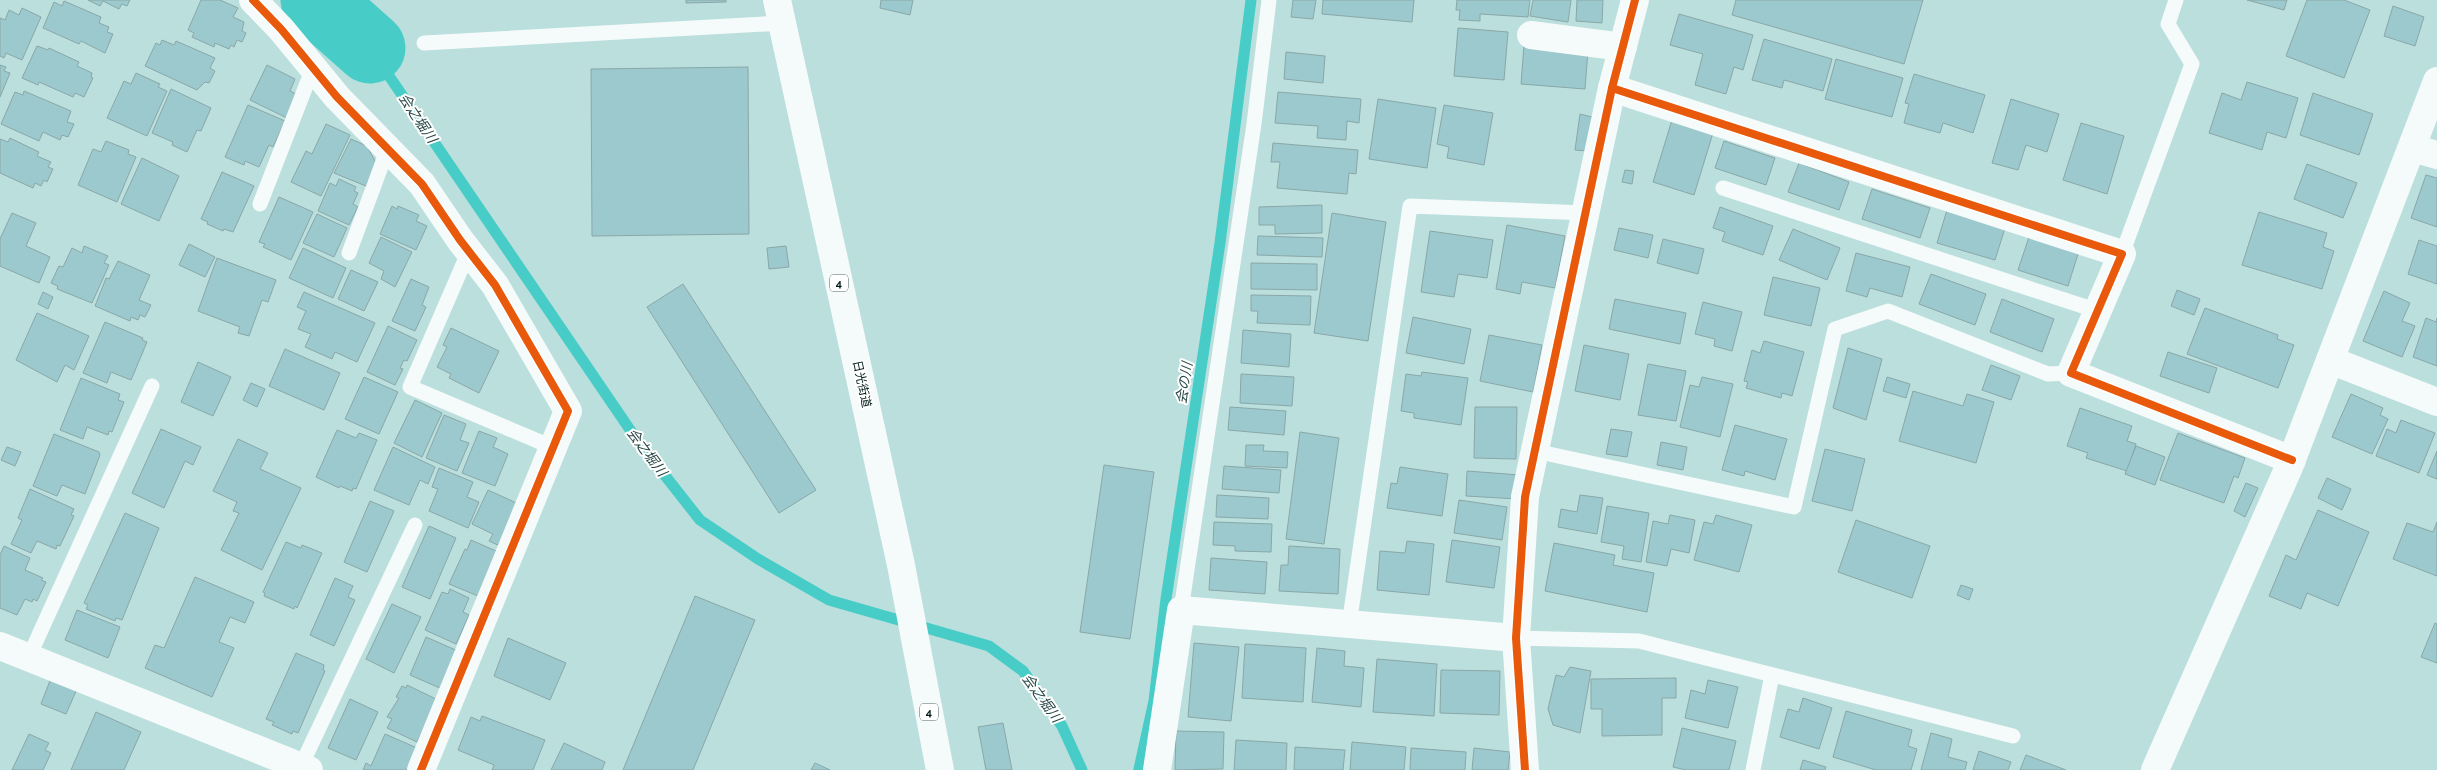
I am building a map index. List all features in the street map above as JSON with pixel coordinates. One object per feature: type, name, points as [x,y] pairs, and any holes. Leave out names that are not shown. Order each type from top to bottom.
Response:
[{"type":"main road","points":[[252,0],[281,29],[337,96],[422,184],[468,251],[495,285],[568,411],[552,446],[421,770]]},
{"type":"main road","points":[[1525,770],[1516,638],[1525,497],[1612,88],[1635,0]]},
{"type":"main road","name":"日光街道","points":[[779,12],[902,565],[940,770]]},
{"type":"main road","points":[[1531,35],[1623,47]]},
{"type":"main road","points":[[2155,770],[2292,460],[2330,360],[2425,152],[2437,80]]},
{"type":"main road","points":[[1612,88],[2122,254],[2071,372],[2292,460]]},
{"type":"main road","points":[[2330,360],[2437,402]]},
{"type":"main road","points":[[1157,770],[1181,610],[1516,638]]},
{"type":"main road","points":[[0,646],[28,659],[305,768]]},
{"type":"lane","points":[[1181,610],[1254,124],[1269,0]]},
{"type":"lane","points":[[2122,254],[2192,64],[2168,24],[2176,0]]},
{"type":"lane","points":[[424,43],[779,12]]},
{"type":"lane","points":[[260,204],[313,68]]},
{"type":"lane","points":[[349,253],[388,148]]},
{"type":"lane","points":[[1723,188],[2098,310]]},
{"type":"lane","points":[[1349,625],[1410,206],[1586,213]]},
{"type":"lane","points":[[468,251],[410,387],[552,446]]},
{"type":"lane","points":[[1535,451],[1794,507],[1835,329],[1888,311],[2048,374],[2071,372]]},
{"type":"lane","points":[[28,659],[152,386]]},
{"type":"lane","points":[[305,768],[415,525]]},
{"type":"lane","points":[[1516,638],[1639,641],[2013,736]]},
{"type":"lane","points":[[1753,770],[1772,675]]},
{"type":"building","points":[[88,0],[130,0],[127,6],[122,4],[119,9],[103,1],[100,6]]},
{"type":"building","points":[[201,0],[220,0],[238,8],[233,17],[244,22],[242,31],[246,33],[242,42],[237,40],[234,47],[231,45],[229,49],[215,43],[214,47],[192,37],[194,33],[188,30]]},
{"type":"building","points":[[686,0],[726,0],[726,2],[686,3]]},
{"type":"building","points":[[881,0],[913,0],[910,15],[880,8]]},
{"type":"building","points":[[1293,0],[1316,0],[1313,19],[1291,17]]},
{"type":"building","points":[[1323,0],[1414,0],[1412,22],[1322,14]]},
{"type":"building","points":[[1457,0],[1530,0],[1528,17],[1480,14],[1480,21],[1459,20],[1460,10],[1456,10]]},
{"type":"building","points":[[1533,0],[1571,0],[1568,22],[1530,16]]},
{"type":"building","points":[[1577,0],[1603,0],[1602,23],[1576,21]]},
{"type":"building","points":[[1736,0],[1923,0],[1904,64],[1732,15]]},
{"type":"building","points":[[2247,0],[2287,0],[2284,10]]},
{"type":"building","points":[[2307,0],[2344,0],[2370,10],[2344,78],[2286,56]]},
{"type":"building","points":[[64,1],[101,17],[99,23],[109,27],[107,32],[113,34],[105,53],[81,41],[79,44],[43,28],[54,2],[62,6]]},
{"type":"building","points":[[2393,6],[2424,17],[2415,46],[2384,36]]},
{"type":"building","points":[[22,8],[41,17],[22,60],[6,53],[4,58],[0,56],[0,18],[5,20],[9,10],[19,15]]},
{"type":"building","points":[[1679,14],[1753,35],[1743,70],[1734,67],[1726,94],[1695,85],[1703,54],[1670,45]]},
{"type":"building","points":[[1458,28],[1508,32],[1504,80],[1454,76]]},
{"type":"building","points":[[1764,39],[1832,59],[1823,91],[1784,80],[1782,88],[1752,80]]},
{"type":"building","points":[[162,40],[174,45],[176,41],[215,58],[210,68],[215,71],[209,83],[205,82],[197,90],[145,66],[156,43],[160,45]]},
{"type":"building","points":[[1524,45],[1588,50],[1585,89],[1521,84]]},
{"type":"building","points":[[37,46],[48,50],[49,48],[79,62],[77,66],[92,73],[91,77],[93,78],[84,97],[75,93],[73,97],[39,82],[38,85],[22,78]]},
{"type":"building","points":[[1286,52],[1325,56],[1323,83],[1284,79]]},
{"type":"building","points":[[1836,59],[1903,78],[1892,117],[1825,99]]},
{"type":"building","points":[[0,65],[6,67],[4,71],[10,73],[0,97]]},
{"type":"building","points":[[267,65],[295,79],[290,91],[298,95],[287,118],[250,100]]},
{"type":"building","points":[[748,67],[749,234],[592,236],[591,69]]},
{"type":"building","points":[[136,73],[160,84],[158,87],[167,91],[147,136],[107,118],[124,81],[131,84]]},
{"type":"building","points":[[1914,74],[1985,95],[1973,133],[1943,123],[1940,133],[1904,123],[1909,104],[1905,103]]},
{"type":"building","points":[[2247,82],[2298,98],[2286,138],[2267,132],[2262,150],[2209,133],[2222,93],[2241,100]]},
{"type":"building","points":[[171,89],[211,108],[201,131],[197,130],[187,152],[172,145],[173,142],[152,133]]},
{"type":"building","points":[[24,91],[71,111],[67,122],[74,124],[68,137],[62,135],[60,140],[43,132],[39,141],[1,124],[15,92],[23,95]]},
{"type":"building","points":[[1278,92],[1361,99],[1359,123],[1347,121],[1346,140],[1317,138],[1318,126],[1275,123]]},
{"type":"building","points":[[2313,93],[2373,114],[2359,155],[2300,135]]},
{"type":"building","points":[[1378,99],[1436,108],[1427,168],[1369,159]]},
{"type":"building","points":[[2011,99],[2059,114],[2047,152],[2026,145],[2018,170],[1992,163]]},
{"type":"building","points":[[248,105],[285,121],[273,147],[269,145],[259,167],[245,161],[244,165],[225,157]]},
{"type":"building","points":[[1444,105],[1493,113],[1484,165],[1447,158],[1449,147],[1437,144]]},
{"type":"building","points":[[1580,114],[1592,117],[1587,151],[1575,150]]},
{"type":"building","points":[[1672,120],[1713,133],[1694,195],[1653,182]]},
{"type":"building","points":[[2081,123],[2124,136],[2107,194],[2063,180]]},
{"type":"building","points":[[326,124],[350,135],[321,196],[291,182],[306,151],[312,154]]},
{"type":"building","points":[[10,138],[39,152],[37,156],[51,162],[48,167],[53,169],[47,182],[44,180],[41,186],[35,183],[33,188],[0,173],[0,139],[8,142]]},
{"type":"building","points":[[351,139],[367,146],[376,163],[366,186],[334,173]]},
{"type":"building","points":[[106,141],[129,150],[128,154],[136,157],[117,202],[78,185],[93,149],[101,152]]},
{"type":"building","points":[[1724,141],[1775,158],[1766,185],[1715,168]]},
{"type":"building","points":[[1273,143],[1358,150],[1356,174],[1349,173],[1347,194],[1277,188],[1280,162],[1271,162]]},
{"type":"building","points":[[142,158],[179,176],[159,221],[121,204]]},
{"type":"building","points":[[1799,163],[1849,182],[1839,210],[1788,192]]},
{"type":"building","points":[[2307,164],[2357,183],[2343,218],[2294,199]]},
{"type":"building","points":[[1625,170],[1634,171],[1632,184],[1622,182]]},
{"type":"building","points":[[222,172],[254,186],[233,232],[224,229],[223,231],[207,224],[208,222],[201,219]]},
{"type":"building","points":[[2426,175],[2437,178],[2437,227],[2411,218]]},
{"type":"building","points":[[339,179],[356,187],[354,191],[358,193],[353,204],[358,207],[349,225],[318,211],[330,183],[336,186]]},
{"type":"building","points":[[1872,189],[1930,208],[1920,238],[1862,219]]},
{"type":"building","points":[[279,197],[313,212],[291,260],[263,247],[265,244],[259,242]]},
{"type":"building","points":[[1322,205],[1322,233],[1275,234],[1275,225],[1259,225],[1259,207]]},
{"type":"building","points":[[392,206],[397,209],[398,206],[419,215],[416,221],[427,226],[416,250],[380,234]]},
{"type":"building","points":[[1720,207],[1773,226],[1763,255],[1722,241],[1725,232],[1713,228]]},
{"type":"building","points":[[1947,210],[2005,228],[1995,260],[1937,243]]},
{"type":"building","points":[[2259,212],[2327,233],[2323,247],[2334,251],[2322,289],[2242,265]]},
{"type":"building","points":[[12,213],[36,223],[26,246],[50,257],[39,283],[0,266],[0,239]]},
{"type":"building","points":[[1332,213],[1386,222],[1368,341],[1314,333]]},
{"type":"building","points":[[317,214],[347,228],[334,257],[303,243]]},
{"type":"building","points":[[1507,225],[1565,236],[1555,288],[1522,282],[1520,294],[1496,289]]},
{"type":"building","points":[[1619,228],[1653,235],[1648,258],[1614,250]]},
{"type":"building","points":[[1793,229],[1840,248],[1827,280],[1779,260]]},
{"type":"building","points":[[1430,231],[1493,240],[1487,278],[1458,274],[1454,297],[1421,292]]},
{"type":"building","points":[[1258,236],[1323,238],[1322,257],[1257,255]]},
{"type":"building","points":[[381,237],[412,252],[395,287],[381,279],[384,271],[369,263]]},
{"type":"building","points":[[2029,237],[2078,254],[2068,286],[2018,270]]},
{"type":"building","points":[[1663,239],[1704,249],[1698,274],[1657,263]]},
{"type":"building","points":[[2419,240],[2437,246],[2437,284],[2408,274]]},
{"type":"building","points":[[189,244],[215,257],[205,277],[179,265]]},
{"type":"building","points":[[84,246],[108,256],[104,263],[109,265],[92,303],[57,289],[58,286],[51,283],[59,266],[63,267],[72,248],[82,253]]},
{"type":"building","points":[[786,246],[789,267],[769,269],[767,248]]},
{"type":"building","points":[[303,248],[346,268],[333,298],[289,278]]},
{"type":"building","points":[[1856,253],[1910,267],[1902,297],[1870,288],[1867,297],[1846,291]]},
{"type":"building","points":[[217,258],[276,280],[268,302],[262,300],[249,336],[238,333],[240,327],[198,311]]},
{"type":"building","points":[[118,261],[150,275],[139,300],[151,305],[145,317],[140,315],[138,320],[131,317],[130,321],[95,306],[106,278],[109,279]]},
{"type":"building","points":[[1251,263],[1317,264],[1317,290],[1251,289]]},
{"type":"building","points":[[351,270],[378,282],[364,311],[338,299]]},
{"type":"building","points":[[1931,274],[1986,294],[1975,325],[1919,304]]},
{"type":"building","points":[[1773,277],[1820,288],[1811,326],[1764,315]]},
{"type":"building","points":[[411,279],[429,287],[422,305],[426,307],[415,331],[392,321]]},
{"type":"building","points":[[683,284],[816,490],[779,513],[647,307]]},
{"type":"building","points":[[2177,290],[2200,299],[2194,315],[2171,306]]},
{"type":"building","points":[[2384,291],[2410,303],[2402,321],[2415,326],[2402,357],[2363,341]]},
{"type":"building","points":[[43,292],[53,297],[48,309],[38,304]]},
{"type":"building","points":[[304,292],[375,323],[357,362],[335,352],[332,359],[305,347],[311,334],[298,329],[306,311],[297,307]]},
{"type":"building","points":[[1251,295],[1311,296],[1310,325],[1257,323],[1258,311],[1251,311]]},
{"type":"building","points":[[1615,299],[1686,313],[1680,344],[1609,329]]},
{"type":"building","points":[[2002,299],[2054,319],[2042,352],[1990,332]]},
{"type":"building","points":[[1703,302],[1742,312],[1732,351],[1714,346],[1715,339],[1695,334]]},
{"type":"building","points":[[2205,308],[2278,335],[2277,339],[2294,345],[2278,388],[2187,354]]},
{"type":"building","points":[[37,313],[89,336],[74,370],[65,365],[57,382],[16,360]]},
{"type":"building","points":[[1413,317],[1471,329],[1464,364],[1406,353]]},
{"type":"building","points":[[2426,318],[2436,322],[2437,318],[2437,366],[2413,357]]},
{"type":"building","points":[[105,322],[143,338],[142,340],[147,342],[131,380],[111,372],[107,383],[83,373]]},
{"type":"building","points":[[388,326],[417,340],[407,361],[404,360],[400,368],[403,369],[395,385],[367,372]]},
{"type":"building","points":[[451,328],[499,351],[479,393],[449,378],[451,374],[437,367],[447,347],[443,345]]},
{"type":"building","points":[[1243,330],[1291,334],[1289,367],[1241,363]]},
{"type":"building","points":[[1489,335],[1542,345],[1533,392],[1480,381]]},
{"type":"building","points":[[1764,341],[1804,352],[1792,396],[1782,393],[1781,398],[1746,388],[1748,382],[1744,381],[1752,350],[1760,353]]},
{"type":"building","points":[[1584,345],[1629,354],[1620,400],[1575,391]]},
{"type":"building","points":[[1848,348],[1882,359],[1866,420],[1833,408]]},
{"type":"building","points":[[285,349],[340,373],[324,410],[269,386]]},
{"type":"building","points":[[2168,352],[2217,368],[2209,393],[2160,376]]},
{"type":"building","points":[[198,362],[231,377],[213,416],[181,402]]},
{"type":"building","points":[[1648,364],[1686,371],[1676,421],[1638,415]]},
{"type":"building","points":[[1991,365],[2020,376],[2011,400],[1982,390]]},
{"type":"building","points":[[1422,372],[1468,378],[1461,425],[1414,418],[1414,413],[1401,411],[1406,374],[1421,376]]},
{"type":"building","points":[[1241,374],[1294,377],[1292,406],[1240,403]]},
{"type":"building","points":[[364,377],[398,392],[379,434],[345,419]]},
{"type":"building","points":[[1702,377],[1733,384],[1720,437],[1680,427],[1690,385],[1699,387]]},
{"type":"building","points":[[1887,377],[1910,384],[1906,398],[1883,391]]},
{"type":"building","points":[[81,378],[120,394],[118,400],[124,402],[112,432],[109,431],[108,435],[87,427],[83,439],[60,430]]},
{"type":"building","points":[[251,383],[265,389],[257,407],[243,400]]},
{"type":"building","points":[[1913,391],[1963,406],[1967,394],[1994,402],[1976,463],[1899,441]]},
{"type":"building","points":[[2351,394],[2383,408],[2380,415],[2388,419],[2372,454],[2332,437]]},
{"type":"building","points":[[415,400],[442,413],[422,457],[394,443]]},
{"type":"building","points":[[1230,407],[1286,411],[1284,435],[1228,430]]},
{"type":"building","points":[[1475,407],[1517,407],[1516,459],[1474,458]]},
{"type":"building","points":[[2080,408],[2132,426],[2127,441],[2136,444],[2127,471],[2086,458],[2088,453],[2067,446]]},
{"type":"building","points":[[444,415],[466,424],[460,440],[469,443],[457,471],[426,458]]},
{"type":"building","points":[[2401,420],[2435,433],[2419,473],[2376,456],[2387,429],[2396,433]]},
{"type":"building","points":[[1735,425],[1787,439],[1775,480],[1745,471],[1744,476],[1722,470]]},
{"type":"building","points":[[161,429],[201,447],[193,465],[185,461],[164,508],[132,493]]},
{"type":"building","points":[[1611,429],[1632,432],[1627,457],[1606,454]]},
{"type":"building","points":[[337,430],[356,438],[359,433],[377,440],[356,489],[353,488],[352,491],[340,486],[339,488],[316,477]]},
{"type":"building","points":[[479,431],[497,438],[493,447],[508,454],[495,486],[462,473]]},
{"type":"building","points":[[1300,432],[1339,438],[1324,544],[1286,539]]},
{"type":"building","points":[[2178,433],[2245,458],[2238,478],[2234,476],[2224,503],[2160,480]]},
{"type":"building","points":[[54,434],[99,452],[100,455],[85,494],[62,485],[57,496],[33,486]]},
{"type":"building","points":[[238,439],[268,453],[260,469],[301,488],[262,570],[221,550],[239,513],[233,511],[237,502],[213,491]]},
{"type":"building","points":[[1661,442],[1687,447],[1683,470],[1657,465]]},
{"type":"building","points":[[1246,445],[1264,445],[1263,451],[1288,452],[1287,468],[1245,466]]},
{"type":"building","points":[[2136,446],[2165,457],[2155,485],[2125,474]]},
{"type":"building","points":[[7,447],[21,452],[15,466],[1,460]]},
{"type":"building","points":[[393,447],[435,467],[428,484],[420,480],[409,505],[374,490]]},
{"type":"building","points":[[1825,449],[1865,459],[1852,511],[1812,501]]},
{"type":"building","points":[[2437,451],[2437,479],[2427,475]]},
{"type":"building","points":[[1104,465],[1154,472],[1130,639],[1080,632]]},
{"type":"building","points":[[1224,466],[1281,470],[1279,493],[1222,489]]},
{"type":"building","points":[[1400,467],[1448,474],[1442,516],[1387,508],[1391,483],[1397,484]]},
{"type":"building","points":[[439,468],[473,482],[467,497],[479,502],[468,528],[429,511],[438,489],[432,487]]},
{"type":"building","points":[[1467,471],[1520,475],[1518,499],[1466,496]]},
{"type":"building","points":[[2327,478],[2351,489],[2342,510],[2318,498]]},
{"type":"building","points":[[2246,483],[2258,488],[2245,517],[2234,511]]},
{"type":"building","points":[[30,489],[74,509],[71,515],[74,516],[60,546],[57,545],[56,549],[37,541],[31,553],[11,544],[22,520],[18,518]]},
{"type":"building","points":[[488,490],[523,506],[502,547],[489,541],[493,534],[472,524]]},
{"type":"building","points":[[1217,495],[1269,498],[1268,519],[1216,517]]},
{"type":"building","points":[[1580,495],[1603,498],[1597,534],[1558,527],[1561,509],[1577,512]]},
{"type":"building","points":[[1459,500],[1507,507],[1502,540],[1454,533]]},
{"type":"building","points":[[370,501],[394,511],[367,572],[344,562]]},
{"type":"building","points":[[1607,506],[1649,513],[1641,562],[1622,559],[1624,546],[1601,542]]},
{"type":"building","points":[[2318,510],[2369,532],[2338,606],[2307,593],[2301,609],[2269,596],[2286,555],[2296,560]]},
{"type":"building","points":[[125,513],[159,528],[122,620],[116,618],[115,621],[86,609],[88,605],[84,603]]},
{"type":"building","points":[[1670,515],[1695,520],[1689,553],[1671,549],[1667,566],[1646,562],[1653,521],[1668,524]]},
{"type":"building","points":[[1716,515],[1752,525],[1739,572],[1694,560],[1704,522],[1713,524]]},
{"type":"building","points":[[1856,520],[1930,546],[1912,598],[1838,572]]},
{"type":"building","points":[[1214,522],[1272,524],[1271,552],[1235,551],[1235,546],[1213,545]]},
{"type":"building","points":[[2437,522],[2437,576],[2393,559],[2407,523],[2433,532]]},
{"type":"building","points":[[429,526],[456,538],[430,599],[402,587]]},
{"type":"building","points":[[471,540],[496,551],[478,596],[449,584]]},
{"type":"building","points":[[1452,540],[1500,547],[1494,588],[1446,582]]},
{"type":"building","points":[[1407,541],[1434,544],[1429,595],[1377,590],[1380,551],[1405,553]]},
{"type":"building","points":[[286,542],[301,548],[302,545],[322,553],[297,608],[295,606],[294,609],[264,596],[265,593],[263,592]]},
{"type":"building","points":[[1554,543],[1615,555],[1613,565],[1654,573],[1647,612],[1545,591]]},
{"type":"building","points":[[4,546],[30,558],[25,570],[43,578],[41,580],[46,582],[37,601],[33,599],[32,602],[25,599],[17,615],[0,608],[0,555]]},
{"type":"building","points":[[1289,546],[1340,549],[1338,594],[1279,591],[1281,565],[1288,565]]},
{"type":"building","points":[[1211,558],[1267,562],[1265,594],[1209,590]]},
{"type":"building","points":[[195,577],[254,602],[245,623],[230,617],[219,642],[234,648],[212,697],[145,668],[155,645],[164,648]]},
{"type":"building","points":[[335,578],[353,586],[348,597],[355,600],[334,646],[310,635]]},
{"type":"building","points":[[1961,585],[1973,589],[1969,600],[1957,595]]},
{"type":"building","points":[[450,589],[469,598],[463,612],[469,615],[456,644],[425,630],[442,592],[448,594]]},
{"type":"building","points":[[695,596],[755,620],[693,770],[623,770]]},
{"type":"building","points":[[392,604],[421,617],[394,673],[366,659]]},
{"type":"building","points":[[77,610],[120,627],[108,658],[65,640]]},
{"type":"building","points":[[2435,623],[2437,624],[2437,663],[2421,657]]},
{"type":"building","points":[[426,637],[458,651],[442,689],[410,675]]},
{"type":"building","points":[[508,638],[566,663],[550,700],[494,676]]},
{"type":"building","points":[[1194,643],[1239,647],[1231,721],[1188,717]]},
{"type":"building","points":[[1245,644],[1306,648],[1303,702],[1242,698]]},
{"type":"building","points":[[1317,648],[1345,651],[1344,666],[1364,668],[1361,707],[1312,702]]},
{"type":"building","points":[[296,653],[324,665],[323,670],[325,671],[298,733],[293,731],[292,734],[272,725],[274,722],[266,719]]},
{"type":"building","points":[[1377,659],[1437,664],[1434,716],[1373,712]]},
{"type":"building","points":[[1570,667],[1591,671],[1580,733],[1553,725],[1548,709],[1556,675],[1564,677]]},
{"type":"building","points":[[1441,670],[1500,671],[1499,715],[1440,713]]},
{"type":"building","points":[[51,678],[77,689],[66,714],[41,704]]},
{"type":"building","points":[[1676,678],[1676,698],[1662,698],[1662,735],[1602,736],[1602,709],[1591,709],[1591,679]]},
{"type":"building","points":[[1708,680],[1738,687],[1728,728],[1685,718],[1691,690],[1705,694]]},
{"type":"building","points":[[407,685],[438,700],[417,742],[387,728],[392,719],[387,717],[399,698],[396,697],[402,686],[406,688]]},
{"type":"building","points":[[1803,698],[1832,708],[1819,749],[1780,737],[1788,709],[1799,712]]},
{"type":"building","points":[[350,699],[378,712],[356,760],[328,748]]},
{"type":"building","points":[[1846,711],[1912,730],[1908,746],[1917,749],[1911,770],[1876,770],[1833,757]]},
{"type":"building","points":[[96,712],[141,732],[124,770],[71,770]]},
{"type":"building","points":[[482,716],[545,740],[533,770],[492,770],[494,765],[458,750],[471,717],[480,721]]},
{"type":"building","points":[[1003,723],[1012,770],[986,770],[978,727]]},
{"type":"building","points":[[1682,728],[1736,741],[1729,770],[1686,770],[1673,767]]},
{"type":"building","points":[[1176,731],[1224,732],[1223,769],[1175,770]]},
{"type":"building","points":[[1931,733],[1952,739],[1948,757],[1967,762],[1965,770],[1921,770]]},
{"type":"building","points":[[29,734],[49,743],[45,750],[51,753],[43,770],[12,770]]},
{"type":"building","points":[[385,734],[417,748],[408,770],[363,770],[366,763],[371,766]]},
{"type":"building","points":[[1236,740],[1287,743],[1286,770],[1234,770]]},
{"type":"building","points":[[1352,742],[1406,747],[1404,770],[1350,770]]},
{"type":"building","points":[[564,743],[605,762],[602,770],[551,770]]},
{"type":"building","points":[[1295,747],[1345,750],[1343,770],[1294,770]]},
{"type":"building","points":[[1411,748],[1466,752],[1465,770],[1410,770]]},
{"type":"building","points":[[1474,748],[1510,752],[1508,770],[1472,770]]},
{"type":"building","points":[[1979,751],[2011,762],[2008,770],[1973,770]]},
{"type":"building","points":[[2026,755],[2066,770],[2020,770]]},
{"type":"building","points":[[1803,760],[1826,767],[1825,770],[1800,770]]},
{"type":"building","points":[[815,763],[830,770],[811,770]]},
{"type":"waterway","name":"会之堀川","points":[[316,0],[370,48]]},
{"type":"waterway","name":"会の川","points":[[1139,769],[1154,701],[1166,599],[1220,243],[1251,0]]},
{"type":"waterway","name":"会之堀川","points":[[370,48],[637,440],[700,520],[758,559],[829,600],[989,646],[1023,671],[1062,726],[1082,770]]},
{"type":"cycle path","points":[[253,0],[281,29],[337,97],[422,184],[460,240],[495,285],[568,411],[421,770]]},
{"type":"cycle path","points":[[1525,770],[1516,638],[1525,497],[1612,88],[1635,0]]},
{"type":"cycle path","points":[[1612,88],[2122,254],[2071,373],[2292,460]]}]
